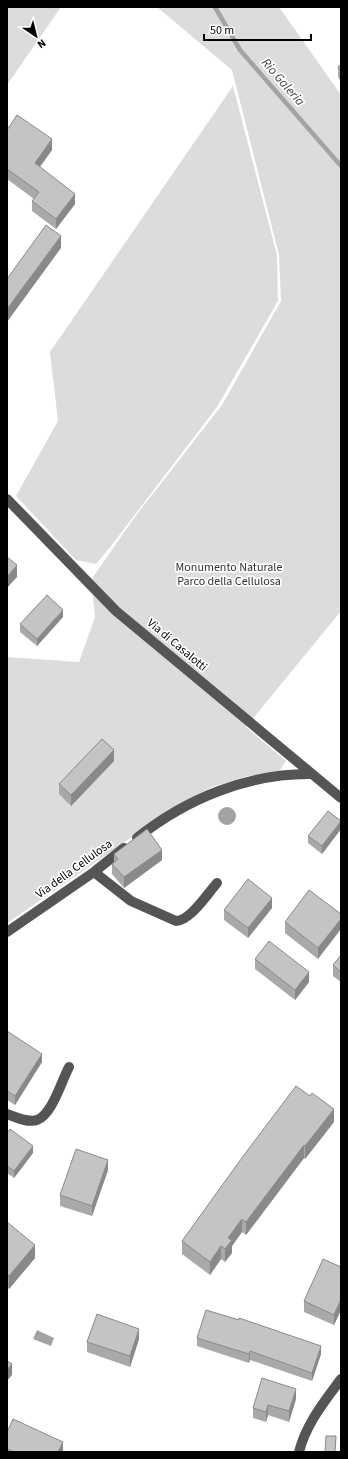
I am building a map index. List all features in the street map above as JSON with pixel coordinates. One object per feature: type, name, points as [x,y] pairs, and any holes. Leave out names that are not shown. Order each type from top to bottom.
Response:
[{"type":"street","name":"Via di Casalotti","points":[[7,499],[116,611],[341,798]]},
{"type":"street","name":"Via della Cellulosa","points":[[7,932],[94,872],[141,835],[202,798],[232,786],[273,776],[312,774]]},
{"type":"street","points":[[94,872],[132,901],[176,921],[181,921],[190,915],[217,883]]},
{"type":"street","points":[[7,1114],[31,1120],[43,1116],[50,1108],[68,1066]]},
{"type":"street","points":[[299,1452],[303,1437],[315,1415],[341,1379]]},
{"type":"green space","points":[[7,7],[61,7],[7,85]]},
{"type":"green space","name":"Monumento Naturale Parco della Cellulosa","points":[[157,7],[279,7],[341,95],[341,611],[246,727],[286,761],[280,770],[272,774],[248,776],[212,787],[183,802],[7,923],[7,657],[79,662],[95,617],[91,580],[134,518],[222,405],[281,301],[279,255],[232,70]]},
{"type":"green space","points":[[233,86],[277,255],[278,301],[217,407],[111,546],[96,564],[76,560],[16,496],[58,421],[50,352]]},
{"type":"shaded area","points":[[223,807],[231,807],[236,812],[234,823],[231,825],[223,825],[218,820],[218,812]]},
{"type":"shaded area","points":[[37,1330],[54,1338],[51,1346],[33,1339]]},
{"type":"building","points":[[341,64],[341,71],[338,67]]},
{"type":"building","points":[[17,115],[52,139],[35,163],[75,194],[56,219],[32,201],[39,192],[7,169],[7,130]]},
{"type":"building","points":[[46,225],[61,236],[7,309],[7,279]]},
{"type":"building","points":[[7,557],[17,565],[7,577]]},
{"type":"building","points":[[47,595],[63,610],[37,639],[20,624]]},
{"type":"building","points":[[102,739],[114,750],[71,795],[59,784]]},
{"type":"building","points":[[328,811],[341,821],[322,846],[308,836]]},
{"type":"building","points":[[147,829],[162,850],[124,877],[112,864],[118,859],[114,854]]},
{"type":"building","points":[[248,879],[272,898],[248,928],[224,910]]},
{"type":"building","points":[[309,890],[341,914],[341,919],[318,948],[285,922]]},
{"type":"building","points":[[269,941],[309,972],[295,990],[255,959]]},
{"type":"building","points":[[341,955],[341,972],[333,965]]},
{"type":"building","points":[[7,1031],[42,1054],[15,1096],[7,1091]]},
{"type":"building","points":[[296,1086],[310,1096],[312,1093],[334,1109],[305,1146],[304,1145],[246,1222],[242,1219],[228,1238],[232,1240],[225,1249],[221,1246],[210,1262],[182,1241]]},
{"type":"building","points":[[10,1129],[33,1146],[14,1171],[7,1166],[7,1133]]},
{"type":"building","points":[[76,1149],[108,1160],[92,1206],[60,1195]]},
{"type":"building","points":[[7,1222],[35,1245],[9,1276],[7,1274]]},
{"type":"building","points":[[323,1259],[341,1267],[341,1299],[334,1315],[304,1301]]},
{"type":"building","points":[[206,1310],[239,1320],[239,1318],[321,1346],[312,1373],[250,1351],[249,1354],[197,1338]]},
{"type":"building","points":[[97,1314],[139,1329],[130,1356],[87,1342]]},
{"type":"building","points":[[7,1361],[12,1364],[7,1370]]},
{"type":"building","points":[[262,1378],[296,1389],[289,1411],[268,1405],[266,1412],[253,1408]]},
{"type":"building","points":[[13,1419],[63,1442],[58,1452],[14,1452],[7,1449],[7,1432]]},
{"type":"building","points":[[326,1436],[336,1436],[335,1452],[325,1452]]},
{"type":"waterway","name":"Rio Galeria","points":[[215,7],[240,50],[341,166]]}]
